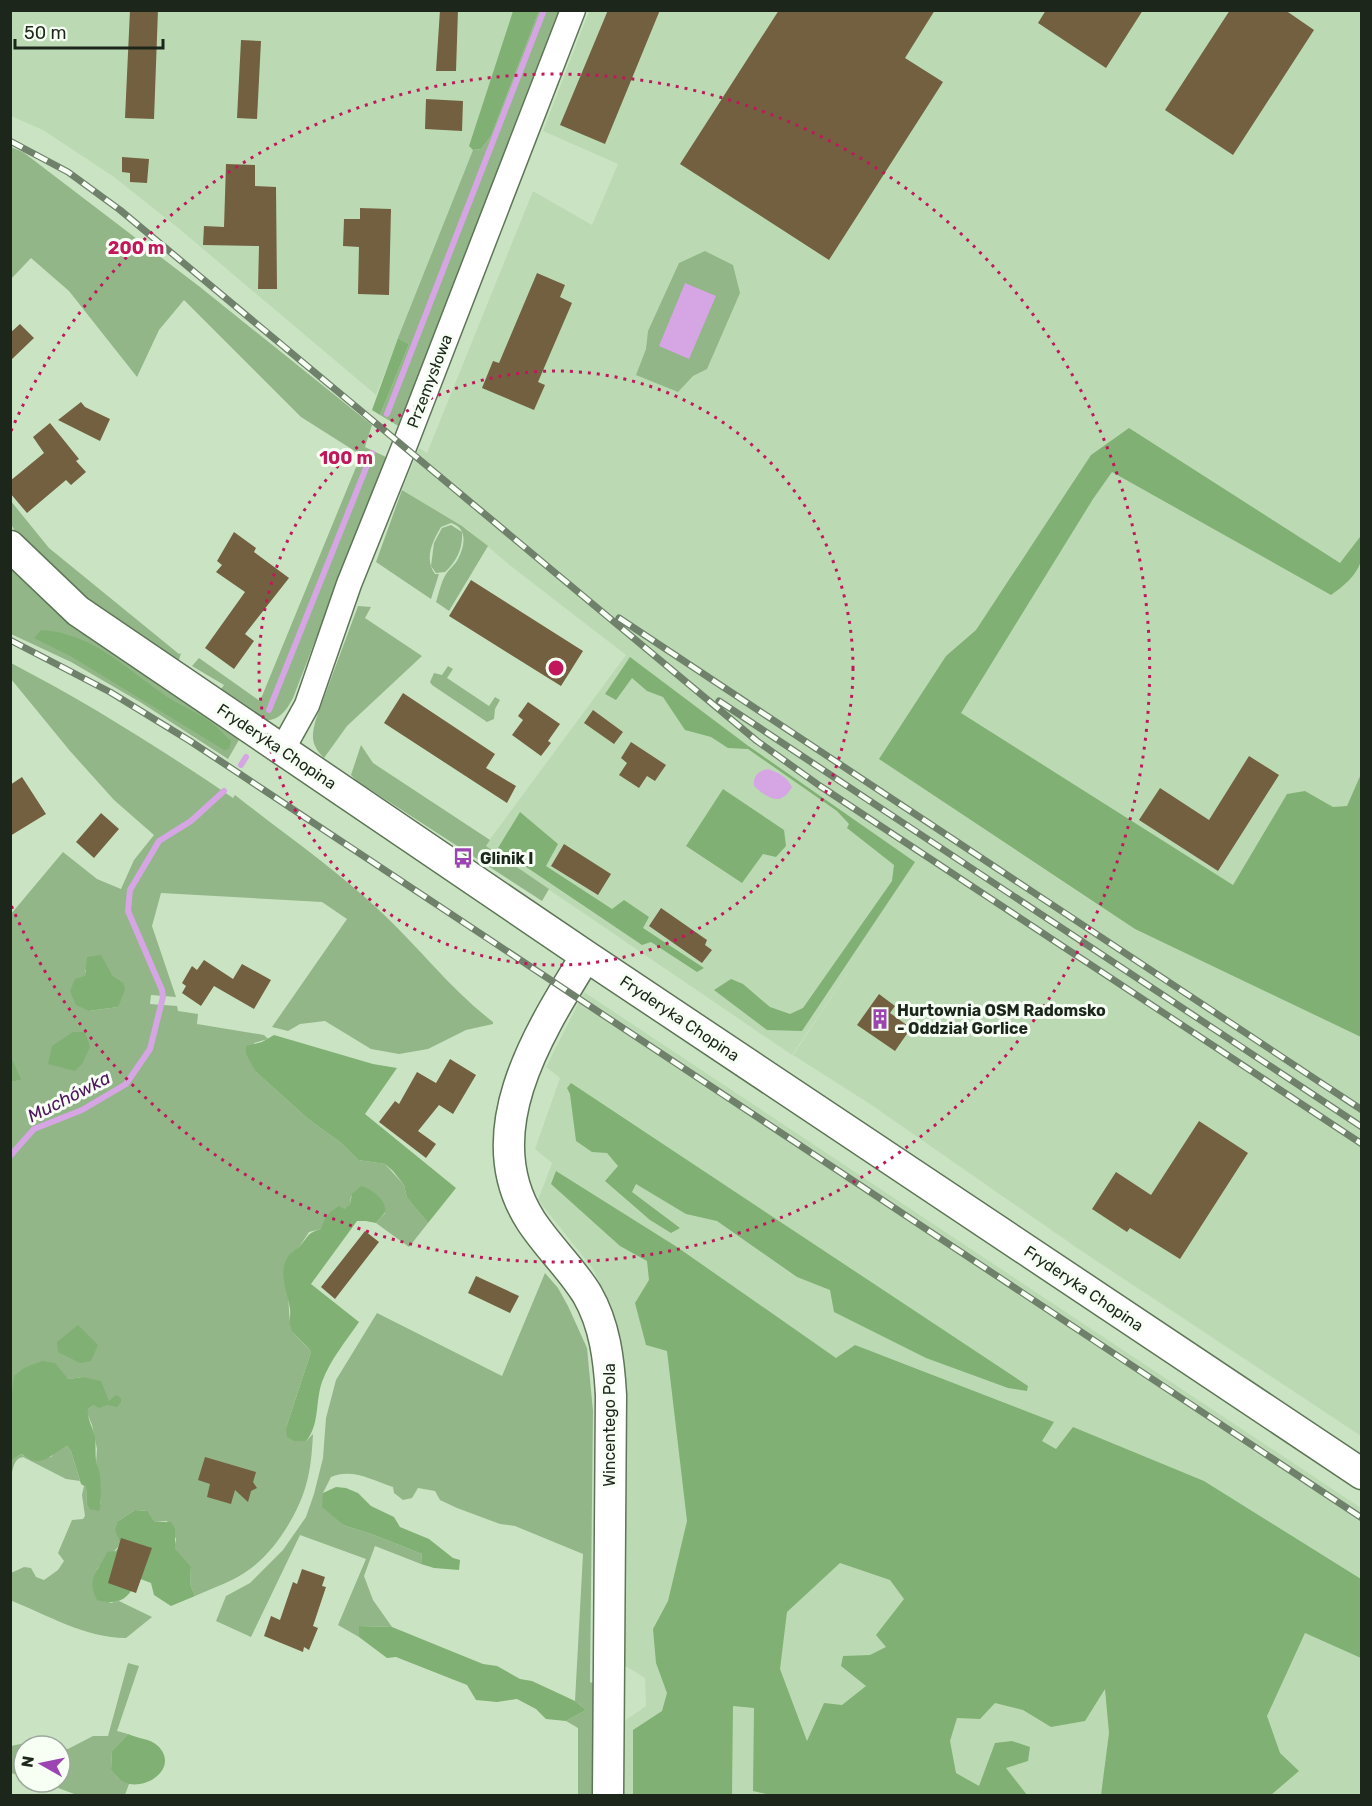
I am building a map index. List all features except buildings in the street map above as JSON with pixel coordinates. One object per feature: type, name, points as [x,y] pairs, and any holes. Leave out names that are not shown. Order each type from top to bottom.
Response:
[{"type":"street","name":"Przemysłowa","points":[[282,750],[307,705],[349,584],[573,10]]},
{"type":"street","name":"Fryderyka Chopina","points":[[10,546],[78,611],[586,956],[1362,1474]]},
{"type":"street","name":"Wincentego Pola","points":[[586,956],[556,1005],[531,1057],[512,1111],[508,1139],[510,1167],[518,1195],[530,1220],[587,1295],[598,1318],[609,1355],[611,1395],[608,1796]]},
{"type":"shaded area","points":[[10,11],[513,11],[469,146],[473,150],[376,395],[177,227],[114,177],[43,130],[11,116]]},
{"type":"shaded area","points":[[513,11],[539,11],[491,136],[481,149],[473,150],[469,146]]},
{"type":"shaded area","points":[[539,11],[562,11],[400,427],[380,415],[409,344],[398,338],[473,150],[481,149],[491,136]]},
{"type":"shaded area","points":[[589,11],[1361,11],[1361,1436],[1080,1250],[870,1104],[793,1055],[861,953],[792,1055],[485,846],[626,655],[512,567],[467,529],[402,490],[419,448],[427,453],[533,191],[592,225],[618,164],[543,131]]},
{"type":"shaded area","points":[[11,147],[23,152],[200,287],[372,425],[365,447],[386,457],[293,698],[285,711],[276,718],[267,720],[249,713],[221,689],[224,685],[192,666],[199,658],[260,701],[361,455],[301,417],[184,300],[159,330],[137,377],[69,291],[31,258],[11,279]]},
{"type":"shaded area","points":[[705,251],[733,265],[740,293],[707,369],[693,376],[678,392],[636,375],[646,349],[648,331],[679,263]]},
{"type":"shaded area","points":[[685,283],[716,296],[689,359],[659,346]]},
{"type":"shaded area","points":[[398,338],[409,344],[380,415],[372,410]]},
{"type":"shaded area","points":[[1129,428],[1340,563],[1360,537],[1362,556],[1356,571],[1346,584],[1331,595],[1112,472],[961,713],[1233,885],[1287,794],[1305,791],[1333,807],[1347,806],[1361,774],[1361,1037],[1135,929],[879,759],[946,656],[976,630],[1091,455]]},
{"type":"shaded area","points":[[402,490],[462,526],[488,546],[449,611],[436,602],[444,577],[457,561],[462,549],[463,533],[456,525],[451,523],[441,527],[430,550],[432,568],[435,574],[439,574],[431,599],[376,562]]},
{"type":"shaded area","points":[[10,500],[49,548],[179,654],[181,653],[179,660],[177,661],[92,605],[19,539],[11,524]]},
{"type":"shaded area","points":[[451,525],[462,532],[460,549],[456,559],[445,572],[436,573],[431,566],[434,543],[442,528]]},
{"type":"shaded area","points":[[10,566],[51,607],[240,738],[228,759],[140,702],[71,662],[11,634]]},
{"type":"shaded area","points":[[358,606],[371,607],[365,618],[422,656],[347,726],[324,758],[314,745],[314,725]]},
{"type":"shaded area","points":[[41,630],[77,638],[108,654],[170,699],[210,722],[231,741],[229,749],[224,750],[72,657],[34,638]]},
{"type":"shaded area","points":[[630,657],[747,745],[915,862],[802,1031],[767,1030],[714,990],[731,979],[743,984],[770,1007],[790,1014],[803,1008],[892,881],[894,865],[847,828],[849,824],[837,811],[748,749],[728,748],[711,737],[685,730],[663,697],[647,691],[632,678],[616,700],[605,694]]},
{"type":"shaded area","points":[[11,663],[124,727],[233,798],[235,795],[362,895],[448,982],[493,1022],[493,1024],[466,1030],[428,1049],[399,1054],[371,1049],[325,1021],[300,1024],[288,1031],[272,1027],[347,919],[322,902],[161,893],[152,926],[176,997],[151,995],[150,1004],[177,1006],[178,1011],[198,1014],[197,1024],[264,1035],[268,1039],[254,1043],[256,1072],[358,1160],[385,1164],[404,1185],[407,1198],[428,1223],[409,1247],[376,1223],[385,1213],[351,1196],[350,1204],[321,1229],[309,1232],[300,1246],[287,1258],[292,1330],[311,1352],[286,1428],[306,1441],[313,1434],[309,1472],[297,1508],[277,1542],[250,1569],[195,1596],[190,1584],[191,1566],[174,1549],[176,1539],[167,1521],[155,1522],[148,1511],[135,1510],[118,1521],[121,1544],[97,1569],[110,1603],[119,1601],[152,1617],[126,1638],[81,1630],[10,1600],[11,1573],[24,1567],[31,1568],[36,1577],[44,1580],[58,1570],[64,1561],[58,1553],[72,1520],[83,1519],[85,1516],[82,1495],[84,1486],[89,1509],[101,1503],[96,1464],[97,1449],[88,1409],[94,1405],[109,1405],[109,1401],[83,1377],[68,1379],[64,1376],[15,1384],[11,1401],[10,1082],[20,1080],[13,1060],[11,1060],[11,914],[63,852],[97,879],[121,889],[134,860],[154,835],[114,800],[11,679]],"holes":[[[85,970],[112,975],[123,982],[118,1007],[89,1011]]]},
{"type":"shaded area","points":[[448,666],[453,669],[447,678],[489,706],[495,697],[500,700],[495,709],[494,719],[487,722],[432,685],[430,682],[434,673],[442,675]]},
{"type":"shaded area","points":[[361,745],[373,763],[490,840],[486,846],[549,889],[542,901],[357,781],[351,775]]},
{"type":"shaded area","points":[[768,769],[782,775],[792,787],[779,799],[769,797],[754,786],[757,774]]},
{"type":"shaded area","points":[[723,789],[784,830],[786,846],[776,857],[763,854],[742,883],[686,846]]},
{"type":"shaded area","points":[[520,812],[558,844],[546,866],[612,909],[624,900],[649,917],[643,928],[704,968],[697,972],[651,942],[642,945],[498,848]]},
{"type":"shaded area","points":[[101,955],[112,975],[123,982],[125,990],[118,1007],[89,1011],[76,1005],[70,991],[75,979],[85,976],[87,957]]},
{"type":"shaded area","points":[[584,992],[1361,1508],[1361,1795],[620,1795],[620,1724],[646,1706],[645,1678],[617,1661],[612,1325],[605,1294],[593,1269],[538,1200],[552,1163],[535,1149],[560,1078],[546,1067]]},
{"type":"shaded area","points":[[73,1032],[85,1032],[90,1047],[82,1064],[75,1071],[48,1064],[52,1046]]},
{"type":"shaded area","points":[[274,1035],[373,1064],[397,1068],[365,1114],[456,1188],[428,1223],[407,1198],[404,1185],[393,1171],[385,1164],[358,1160],[256,1072],[246,1054],[246,1046],[262,1042]]},
{"type":"shaded area","points":[[10,1060],[13,1060],[21,1080],[11,1082]]},
{"type":"shaded area","points":[[571,1083],[1028,1386],[1027,1391],[1008,1388],[926,1358],[834,1312],[830,1290],[797,1277],[717,1221],[686,1214],[636,1184],[632,1192],[680,1228],[671,1233],[650,1220],[605,1181],[618,1166],[607,1153],[592,1152],[576,1141],[570,1094],[567,1088]]},
{"type":"shaded area","points":[[556,1171],[677,1247],[836,1358],[855,1345],[1054,1422],[1042,1441],[1056,1449],[1073,1427],[1204,1481],[1361,1579],[1361,1658],[1305,1633],[1267,1716],[1280,1753],[1299,1771],[1271,1795],[1101,1795],[1109,1733],[1105,1689],[1085,1721],[1051,1727],[1023,1710],[995,1703],[980,1719],[957,1718],[950,1741],[956,1773],[979,1786],[995,1743],[1012,1741],[1030,1747],[1028,1761],[1006,1768],[1027,1795],[776,1796],[753,1791],[754,1708],[733,1706],[732,1795],[633,1795],[633,1730],[662,1711],[667,1693],[656,1663],[653,1629],[668,1601],[687,1521],[667,1351],[646,1345],[635,1303],[649,1280],[647,1261],[620,1246],[551,1184]],"holes":[[[840,1563],[890,1580],[904,1599],[876,1635],[886,1647],[870,1655],[843,1656],[841,1666],[866,1686],[842,1705],[824,1703],[807,1741],[780,1669],[787,1612]]]},
{"type":"shaded area","points":[[361,1186],[369,1189],[381,1199],[385,1207],[384,1212],[376,1223],[357,1221],[311,1284],[359,1322],[325,1374],[310,1435],[306,1441],[294,1441],[287,1437],[286,1428],[311,1352],[291,1328],[290,1309],[283,1277],[284,1264],[289,1255],[309,1235],[321,1229],[330,1213],[339,1206],[344,1209],[350,1204],[352,1194]]},
{"type":"shaded area","points":[[545,1273],[558,1288],[587,1348],[593,1411],[590,1682],[600,1686],[600,1795],[578,1795],[578,1728],[566,1721],[586,1710],[575,1701],[583,1554],[515,1526],[500,1524],[457,1508],[440,1500],[435,1491],[418,1488],[412,1498],[403,1500],[394,1493],[393,1487],[354,1474],[339,1475],[331,1477],[323,1493],[323,1507],[343,1525],[422,1554],[421,1564],[375,1546],[364,1576],[373,1600],[392,1627],[360,1626],[359,1637],[338,1625],[366,1559],[300,1535],[251,1637],[216,1621],[226,1596],[250,1583],[283,1550],[306,1517],[323,1458],[326,1418],[336,1380],[377,1313],[502,1376]]},
{"type":"shaded area","points":[[78,1325],[98,1345],[91,1361],[80,1363],[58,1352],[57,1342]]},
{"type":"shaded area","points":[[42,1361],[55,1363],[68,1379],[83,1377],[101,1381],[109,1401],[116,1395],[121,1398],[117,1407],[107,1405],[99,1408],[94,1405],[88,1409],[95,1437],[96,1462],[100,1479],[99,1511],[89,1509],[87,1505],[86,1487],[81,1484],[71,1451],[67,1446],[40,1461],[34,1461],[21,1454],[11,1461],[11,1401],[14,1376],[24,1368]]},
{"type":"shaded area","points":[[67,1446],[71,1451],[80,1481],[66,1479],[23,1457],[16,1462],[11,1475],[11,1461],[21,1454],[29,1459],[51,1457],[58,1449]]},
{"type":"shaded area","points":[[336,1487],[358,1493],[371,1506],[394,1517],[400,1527],[429,1539],[453,1558],[460,1560],[459,1570],[434,1568],[421,1564],[422,1554],[343,1525],[322,1507],[323,1493]]},
{"type":"shaded area","points":[[135,1510],[148,1511],[155,1522],[171,1522],[175,1529],[175,1549],[191,1566],[190,1584],[195,1596],[171,1606],[154,1595],[151,1583],[138,1578],[131,1591],[123,1599],[112,1602],[97,1600],[92,1586],[94,1575],[107,1552],[116,1551],[121,1544],[115,1530],[118,1521]]},
{"type":"shaded area","points":[[359,1626],[392,1627],[483,1664],[497,1666],[520,1679],[532,1681],[575,1701],[586,1710],[566,1721],[546,1719],[536,1709],[517,1699],[497,1702],[476,1700],[467,1685],[396,1657],[387,1658],[359,1637]]},
{"type":"shaded area","points":[[128,1663],[139,1666],[117,1731],[128,1734],[112,1751],[111,1770],[118,1778],[129,1784],[125,1795],[72,1793],[72,1747],[93,1736],[108,1736]]},
{"type":"shaded area","points":[[128,1734],[151,1741],[163,1754],[165,1761],[163,1768],[159,1774],[146,1783],[126,1783],[111,1770],[112,1751]]},
{"type":"shaded area","points":[[12,1746],[12,1773],[11,1773]]},
{"type":"waterway","points":[[387,414],[544,10]]},
{"type":"waterway","points":[[269,710],[372,453]]},
{"type":"waterway","points":[[241,765],[246,757]]},
{"type":"waterway","name":"Muchówka","points":[[10,1156],[34,1129],[82,1110],[126,1084],[150,1049],[163,997],[128,911],[130,890],[159,841],[191,821],[224,791]]},
{"type":"railway","points":[[10,141],[68,172],[120,210],[757,741],[820,786],[1362,1144]]},
{"type":"railway","points":[[619,618],[1362,1110]]},
{"type":"railway","points":[[10,640],[110,692],[190,741],[1362,1518]]},
{"type":"railway","points":[[719,701],[1362,1127]]},
{"type":"place","name":"Glinik I","points":[[463,858]]},
{"type":"place","name":"Hurtownia OSM Radomsko - Oddział Gorlice","points":[[880,1019]]}]
